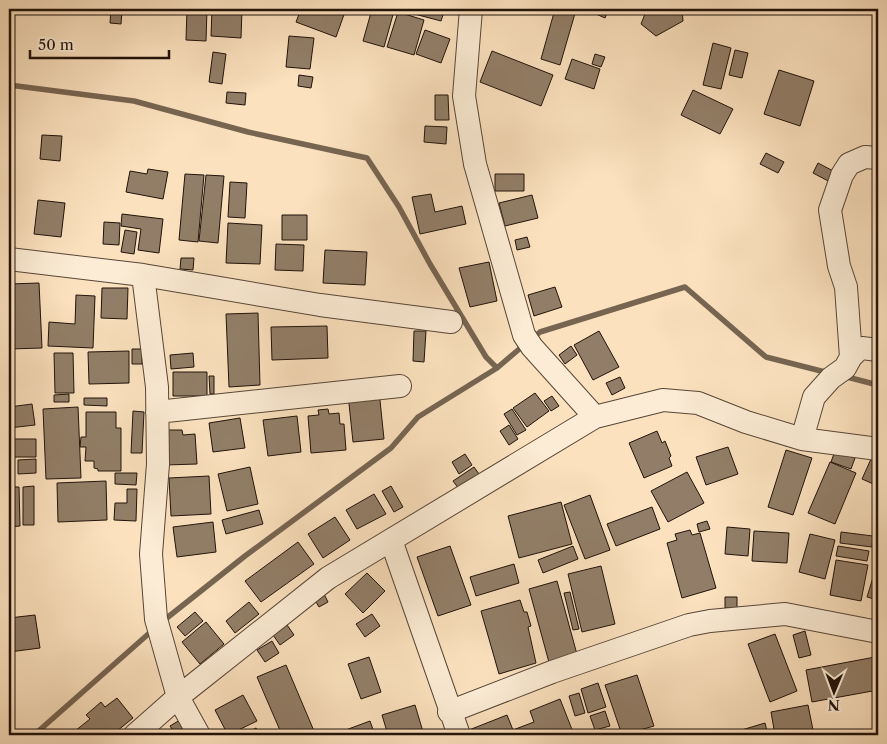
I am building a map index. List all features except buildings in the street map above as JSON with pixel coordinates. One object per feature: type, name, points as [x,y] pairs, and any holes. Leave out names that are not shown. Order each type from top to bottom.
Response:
[{"type":"street","points":[[471,9],[464,96],[472,145],[478,173],[528,341],[595,417]]},
{"type":"street","points":[[842,368],[846,287],[839,266],[830,210],[842,175],[849,164],[864,157],[878,158]]},
{"type":"street","points":[[9,258],[143,275],[320,305],[451,322]]},
{"type":"street","points":[[143,275],[157,387],[158,464],[151,554],[157,624],[178,697],[199,735]]},
{"type":"street","points":[[802,438],[814,397],[862,348],[878,350]]},
{"type":"street","points":[[157,412],[400,386]]},
{"type":"street","points":[[135,735],[178,697],[328,578],[595,417],[664,400],[698,403],[746,422],[802,438],[878,449]]},
{"type":"street","points":[[391,540],[449,712],[459,735]]},
{"type":"street","points":[[449,712],[570,666],[689,625],[710,621],[785,614],[878,632]]},
{"type":"waterway","points":[[9,85],[134,101],[248,132],[367,158],[399,207],[430,264],[486,357],[497,368]]},
{"type":"waterway","points":[[533,338],[540,332],[685,287],[766,357],[829,373]]},
{"type":"waterway","points":[[163,621],[245,556],[391,448],[418,417],[497,368],[524,345]]},
{"type":"waterway","points":[[843,376],[878,385]]},
{"type":"waterway","points":[[34,735],[154,629]]}]
